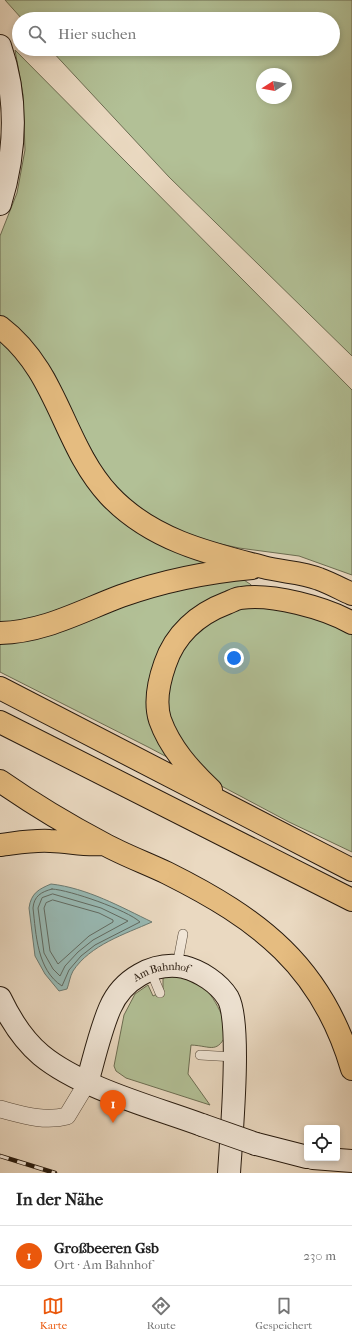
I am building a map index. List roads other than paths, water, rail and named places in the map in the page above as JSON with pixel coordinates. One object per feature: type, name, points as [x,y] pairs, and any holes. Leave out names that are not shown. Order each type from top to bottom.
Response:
[{"type":"highway","points":[[0,328],[23,348],[47,381],[80,454],[94,476],[110,495],[149,528],[174,541],[263,567],[318,578],[352,594]]},
{"type":"highway","points":[[0,633],[40,627],[67,619],[122,596],[190,576],[263,567]]},
{"type":"highway","points":[[228,806],[192,772],[173,747],[160,719],[157,685],[170,648],[190,623],[212,608],[241,598],[273,599],[308,605],[352,623]]},
{"type":"highway","points":[[0,688],[352,870]]},
{"type":"highway","points":[[0,722],[352,900]]},
{"type":"highway","points":[[0,781],[22,796],[104,844],[167,873],[215,899],[257,926],[278,944],[304,972],[325,1003],[342,1037],[352,1068]]},
{"type":"highway","points":[[0,845],[36,840],[87,846],[104,844]]},
{"type":"main road","points":[[0,46],[11,84],[13,122],[12,149],[0,204]]},
{"type":"main road","name":"Am Bahnhof","points":[[87,1083],[110,1007],[129,981],[150,969],[177,966],[192,969],[213,981],[228,998],[233,1022],[234,1057],[229,1173]]},
{"type":"main road","points":[[0,998],[11,1020],[41,1055],[87,1083],[256,1144],[304,1156]]},
{"type":"main road","points":[[340,1160],[352,1161]]},
{"type":"street","name":"Am Bahnhof","points":[[0,1109],[34,1118],[54,1120],[67,1116],[87,1083]]},
{"type":"lane","points":[[177,966],[183,934]]},
{"type":"lane","points":[[150,969],[160,993]]},
{"type":"lane","points":[[200,1055],[234,1057]]},
{"type":"water","points":[[51,884],[64,886],[91,894],[116,904],[152,922],[98,947],[80,962],[73,971],[67,989],[59,991],[45,974],[35,956],[29,908],[36,892]]},
{"type":"railway","points":[[0,1156],[55,1173]]},
{"type":"place","name":"Großbeeren Gsb","points":[[113,1123]]}]
